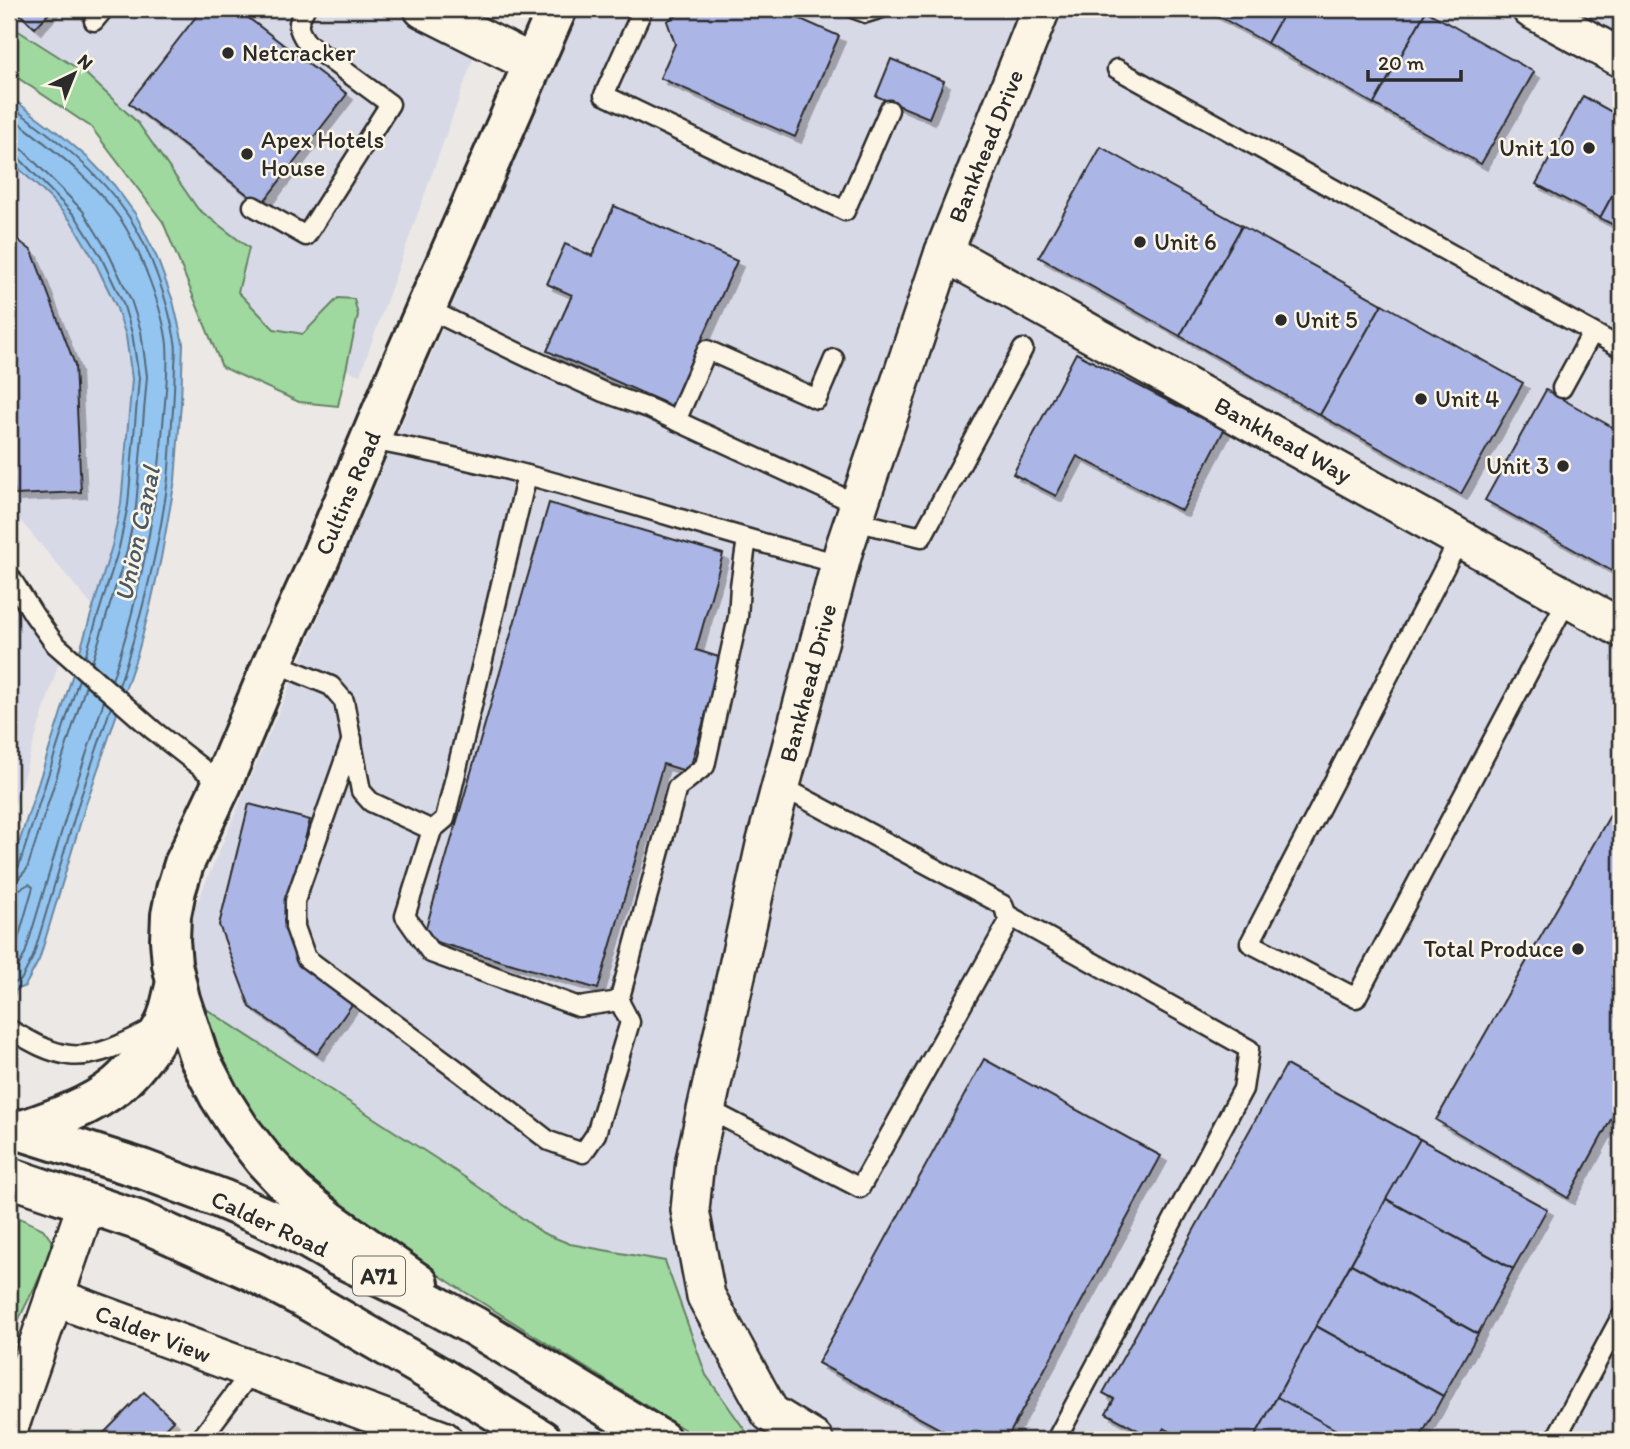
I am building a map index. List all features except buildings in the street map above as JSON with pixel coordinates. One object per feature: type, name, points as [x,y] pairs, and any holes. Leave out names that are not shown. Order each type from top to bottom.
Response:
[{"type":"street","points":[[423,9],[533,64]]},
{"type":"street","name":"Cultins Road","points":[[474,1326],[330,1221],[295,1193],[265,1161],[219,1096],[199,1057],[176,983],[170,940],[176,890],[184,864],[222,784],[557,9]]},
{"type":"street","name":"Bankhead Drive","points":[[814,1440],[770,1413],[706,1296],[690,1210],[695,1160],[765,845],[840,564],[944,252],[1041,9]]},
{"type":"street","points":[[1531,9],[1621,58]]},
{"type":"street","name":"Bankhead Way","points":[[944,252],[1621,628]]},
{"type":"street","name":"Cultins Road","points":[[14,1129],[57,1118],[87,1104],[117,1085],[144,1056],[165,1023],[176,983]]},
{"type":"street","name":"Calder Road","points":[[14,1129],[142,1169],[287,1227],[474,1326],[661,1440]]},
{"type":"street","name":"Calder Road","points":[[9,1177],[140,1221],[274,1283],[440,1377],[542,1440]]},
{"type":"street","points":[[9,1428],[86,1203]]},
{"type":"street","name":"Calder View","points":[[54,1297],[443,1440]]},
{"type":"lane","points":[[253,206],[306,236],[390,104],[307,43],[299,31],[299,18],[305,9]]},
{"type":"lane","points":[[643,9],[604,95],[845,211],[889,110]]},
{"type":"lane","points":[[855,9],[866,13],[879,9]]},
{"type":"lane","points":[[1117,69],[1621,348]]},
{"type":"lane","points":[[426,308],[591,386],[651,409],[856,513],[922,537],[1023,349]]},
{"type":"lane","points":[[1562,388],[1592,332]]},
{"type":"lane","points":[[676,421],[707,350],[817,399],[834,359]]},
{"type":"lane","points":[[370,440],[527,475],[840,564]]},
{"type":"lane","points":[[527,475],[445,819],[432,830],[405,916],[431,953],[579,1007],[619,1001]]},
{"type":"lane","points":[[1460,538],[1250,943],[1356,998],[1568,598]]},
{"type":"lane","points":[[352,739],[295,901],[295,927],[306,958],[549,1141],[583,1153],[596,1135],[630,1022],[619,1001],[677,788],[705,766],[738,617],[747,539]]},
{"type":"lane","points":[[9,575],[55,644],[153,730],[222,784]]},
{"type":"lane","points":[[273,662],[331,686],[344,701],[361,791],[371,802],[432,830]]},
{"type":"lane","points":[[706,1108],[860,1188],[1009,921],[1003,905],[781,786]]},
{"type":"lane","points":[[1006,914],[1249,1049],[1243,1089],[1056,1440]]},
{"type":"lane","points":[[9,1029],[38,1046],[70,1056],[93,1054],[123,1044],[165,1023]]},
{"type":"lane","points":[[1555,1440],[1621,1317]]},
{"type":"lane","points":[[200,1440],[252,1371]]},
{"type":"shaded area","points":[[9,9],[491,9],[360,375],[231,328],[215,274],[55,78],[9,48]]},
{"type":"shaded area","points":[[579,9],[1621,9],[1621,1440],[701,1440],[457,1287],[194,1001],[190,919]]},
{"type":"shaded area","points":[[9,159],[71,221],[94,258],[116,306],[126,336],[132,379],[121,504],[112,546],[93,607],[9,507]]},
{"type":"shaded area","points":[[9,593],[59,662],[9,823]]},
{"type":"green space","points":[[9,25],[86,74],[138,123],[198,209],[249,248],[238,292],[274,329],[303,334],[338,298],[354,299],[358,315],[338,406],[299,402],[222,367],[163,222],[91,127],[9,72]]},
{"type":"green space","points":[[194,1001],[466,1178],[543,1233],[570,1244],[665,1261],[706,1375],[747,1433],[757,1440],[701,1440],[457,1287],[330,1203],[261,1136],[221,1071]]},
{"type":"green space","points":[[9,1213],[43,1229],[51,1240],[51,1254],[9,1339]]},
{"type":"water","name":"Union Canal","points":[[9,96],[89,159],[114,185],[136,215],[157,258],[173,301],[183,343],[175,480],[150,607],[39,960],[25,986],[16,990],[9,1011],[9,874],[112,546],[121,504],[132,379],[126,336],[116,306],[93,258],[71,221],[9,159]]},
{"type":"place","name":"Netcracker","points":[[228,53]]},
{"type":"place","name":"Unit 10","points":[[1589,148]]},
{"type":"place","name":"Apex Hotels House","points":[[247,154]]},
{"type":"place","name":"Unit 6","points":[[1140,242]]},
{"type":"place","name":"Unit 5","points":[[1281,320]]},
{"type":"place","name":"Unit 4","points":[[1421,399]]},
{"type":"place","name":"Unit 3","points":[[1563,466]]},
{"type":"place","name":"Total Produce","points":[[1578,949]]}]
